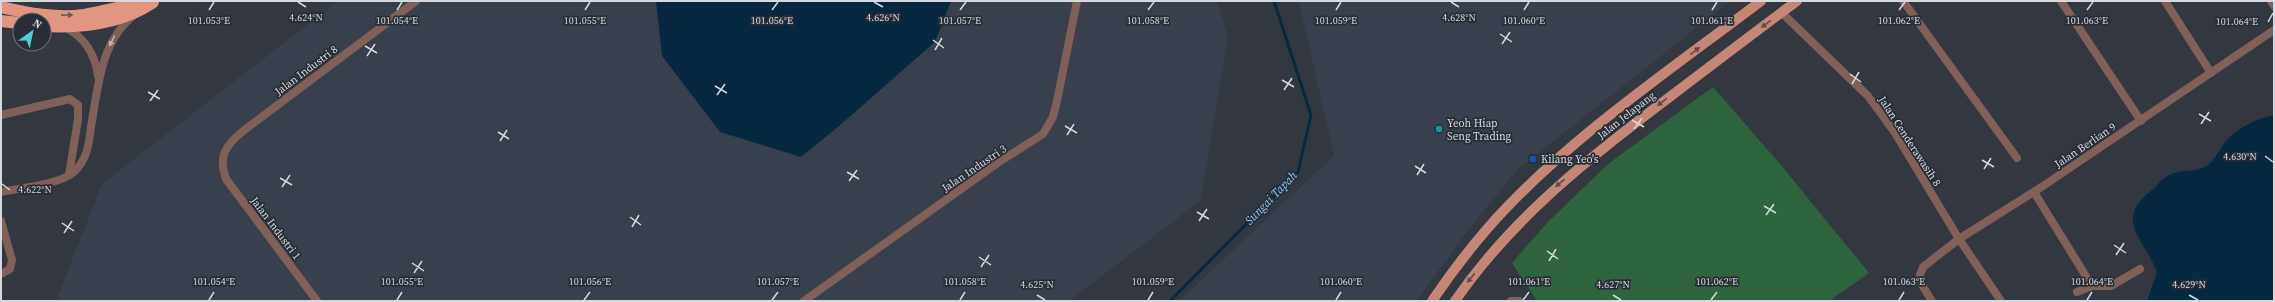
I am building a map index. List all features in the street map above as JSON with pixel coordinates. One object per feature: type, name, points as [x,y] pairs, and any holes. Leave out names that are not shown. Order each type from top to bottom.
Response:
[{"type":"highway","points":[[1,7],[53,16],[82,15],[134,3],[155,2]]},
{"type":"highway","points":[[52,26],[65,27],[116,20],[138,13],[155,2]]},
{"type":"highway","points":[[1,22],[12,23]]},
{"type":"main road","name":"Jalan Jelapang","points":[[1455,301],[1471,278],[1514,227],[1557,185],[1637,121],[1797,1]]},
{"type":"main road","name":"Jalan Jelapang","points":[[1432,301],[1459,262],[1487,229],[1543,173],[1598,126],[1759,2]]},
{"type":"street","name":"Jalan Industri 8","points":[[222,167],[227,146],[234,138],[416,1]]},
{"type":"street","name":"Jalan Industri 3","points":[[804,301],[992,167],[1042,134],[1053,117],[1077,1]]},
{"type":"street","points":[[1903,1],[2017,158]]},
{"type":"street","points":[[2061,1],[2141,121]]},
{"type":"street","points":[[2165,1],[2211,72]]},
{"type":"street","points":[[2271,1],[2274,6]]},
{"type":"street","name":"Jalan Cenderawasih 8","points":[[1781,12],[1868,96],[1895,133],[1959,239],[2001,301]]},
{"type":"street","points":[[1,192],[64,178],[69,175],[85,158],[99,80],[112,40],[120,26],[138,13]]},
{"type":"street","points":[[65,27],[75,32],[90,49],[99,80]]},
{"type":"street","name":"Jalan Berlian 9","points":[[1932,301],[1922,285],[1920,274],[1923,267],[1959,239],[2034,192],[2274,30]]},
{"type":"street","points":[[1,115],[70,99],[78,105],[78,119],[69,175]]},
{"type":"street","name":"Jalan Industri 1","points":[[222,167],[226,179],[316,301]]},
{"type":"street","points":[[2034,192],[2092,286]]},
{"type":"street","points":[[1,221],[12,260],[10,269],[1,274]]},
{"type":"street","points":[[2076,292],[2092,286],[2111,286],[2140,268]]},
{"type":"shaded area","points":[[338,1],[1217,1],[1228,37],[1200,201],[1069,301],[56,301],[102,184]]},
{"type":"shaded area","points":[[1299,1],[1730,1],[1517,170],[1473,224],[1416,301],[1179,301],[1334,156]]},
{"type":"green space","points":[[1713,87],[1780,164],[1869,273],[1829,301],[1537,301],[1512,263],[1548,222],[1608,164]]},
{"type":"water","points":[[656,1],[951,1],[935,42],[838,127],[801,157],[720,132],[662,56]]},
{"type":"water","points":[[2274,115],[2274,301],[2147,301],[2157,272],[2135,229],[2133,220],[2134,210],[2141,200],[2168,175],[2197,170],[2206,166],[2212,161],[2227,140],[2236,131],[2261,118]]},
{"type":"waterway","name":"Sungai Tapah","points":[[1170,301],[1298,172],[1311,115],[1274,1]]},
{"type":"place","name":"Yeoh Hiap Seng Trading","points":[[1439,129]]},
{"type":"place","name":"Kilang Yeo's","points":[[1533,159]]}]
